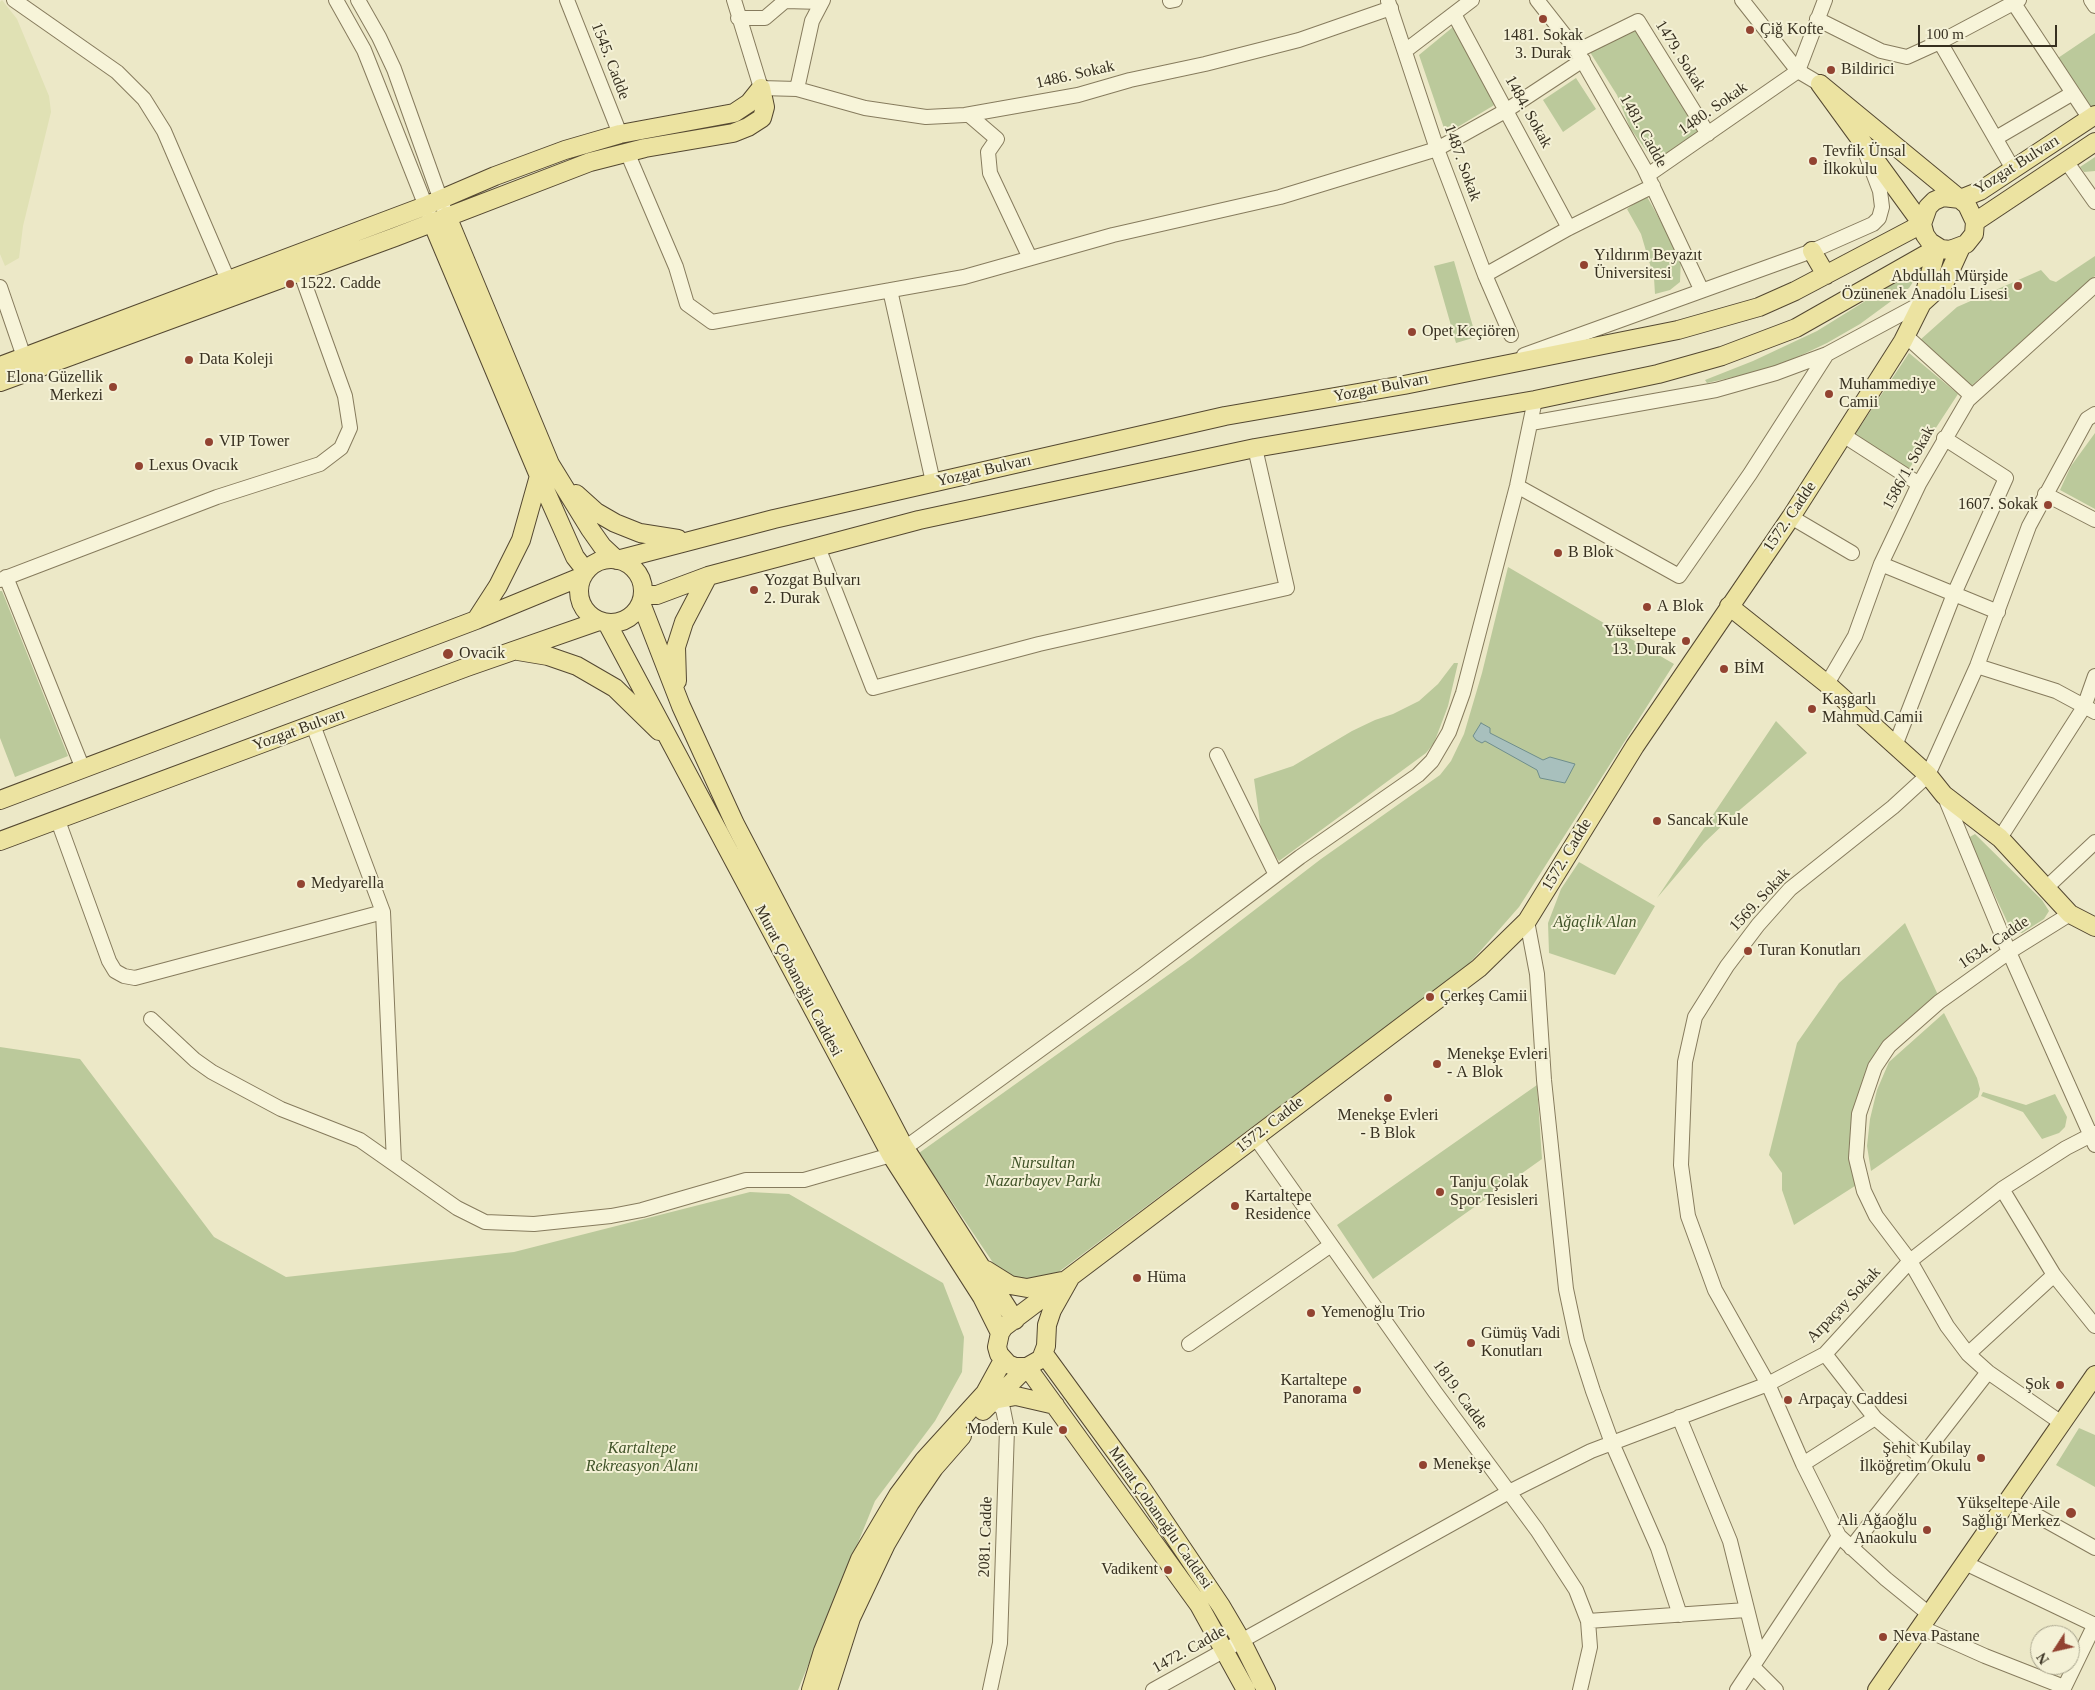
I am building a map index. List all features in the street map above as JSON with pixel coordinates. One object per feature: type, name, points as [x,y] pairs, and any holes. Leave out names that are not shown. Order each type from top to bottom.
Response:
[{"type":"main road","points":[[1820,84],[1922,224],[1927,239],[1937,248],[1922,303]]},
{"type":"main road","points":[[1820,84],[1960,199],[1970,208],[1975,222]]},
{"type":"main road","points":[[0,366],[433,202],[512,169],[620,134],[734,113],[749,103],[761,88]]},
{"type":"main road","points":[[0,382],[590,162],[627,152],[733,133],[748,127],[762,118],[765,107],[761,88]]},
{"type":"main road","name":"Yozgat Bulvarı","points":[[617,560],[690,539],[1225,416],[1678,330],[1759,307],[1826,275],[1922,224],[1928,207],[1934,201],[1943,197],[1960,199],[1980,191],[2092,117]]},
{"type":"main road","name":"Yozgat Bulvarı","points":[[642,599],[708,576],[919,520],[1255,448],[1535,400],[1658,374],[1766,341],[1796,328],[1853,297],[1937,248],[1950,250],[1961,247],[1972,238],[1975,222],[2095,142]]},
{"type":"main road","points":[[1998,179],[1997,189],[2002,196],[2011,199]]},
{"type":"main road","points":[[440,219],[545,470],[575,557],[584,574],[579,592],[581,603],[588,613],[603,622],[618,622],[628,618],[642,599],[642,584],[638,574],[631,566],[617,560],[602,546],[545,470]]},
{"type":"main road","points":[[1922,303],[1945,282],[1961,247]]},
{"type":"main road","points":[[1812,251],[1826,275]]},
{"type":"main road","name":"1572. Cadde","points":[[1015,1320],[1479,968],[1527,920],[1584,826],[1729,606],[1791,517],[1906,336],[1922,303]]},
{"type":"main road","points":[[545,470],[596,512],[615,523],[640,533],[657,537],[690,539]]},
{"type":"main road","points":[[476,620],[498,586],[521,540],[545,470]]},
{"type":"main road","points":[[0,800],[476,620],[584,574],[599,561],[617,560]]},
{"type":"main road","points":[[681,706],[675,671],[676,647],[684,622],[708,576]]},
{"type":"main road","name":"Murat Çobanoğlu Caddesi","points":[[642,599],[681,706],[735,824],[898,1152],[982,1267],[1015,1320]]},
{"type":"main road","points":[[1729,606],[1827,684],[1928,775],[1944,795],[2000,838],[2070,914],[2095,927]]},
{"type":"main road","name":"Yozgat Bulvarı","points":[[0,841],[57,818],[515,650],[603,622]]},
{"type":"main road","name":"Murat Çobanoğlu Caddesi","points":[[603,622],[898,1152],[982,1297],[1000,1333]]},
{"type":"main road","points":[[515,650],[548,656],[577,666],[615,688],[673,745]]},
{"type":"main road","points":[[982,1267],[1010,1285],[1027,1288],[1052,1284],[1070,1278]]},
{"type":"main road","points":[[810,1690],[849,1587],[870,1543],[898,1495],[924,1460],[989,1397],[1027,1368],[1036,1364],[1045,1350],[1047,1325],[1052,1310],[1070,1278]]},
{"type":"main road","points":[[1027,1368],[1015,1367],[1003,1360],[997,1347],[1000,1333],[1009,1323],[1015,1320],[1023,1320],[1037,1325],[1045,1338],[1045,1350]]},
{"type":"main road","name":"Murat Çobanoğlu Caddesi","points":[[1045,1350],[1141,1487],[1241,1640],[1266,1690]]},
{"type":"main road","points":[[828,1690],[851,1618],[886,1544],[910,1503],[934,1468],[989,1397],[1003,1360]]},
{"type":"main road","name":"Murat Çobanoğlu Caddesi","points":[[1027,1368],[1186,1585],[1225,1650],[1246,1690]]},
{"type":"main road","points":[[1878,1690],[2095,1375]]},
{"type":"main road","points":[[989,1397],[1016,1396],[1055,1405]]},
{"type":"street","points":[[14,0],[117,72],[144,99],[164,131],[228,280]]},
{"type":"street","points":[[336,0],[364,50],[440,219]]},
{"type":"street","points":[[358,0],[394,68],[433,202]]},
{"type":"street","name":"1545. Cadde","points":[[567,0],[620,134]]},
{"type":"street","points":[[734,0],[761,88]]},
{"type":"street","points":[[1405,51],[1472,0]]},
{"type":"street","name":"1481. Cadde","points":[[1538,0],[1580,56],[1650,180],[1701,289]]},
{"type":"street","points":[[1742,0],[1798,70],[1820,84]]},
{"type":"street","points":[[1798,70],[1825,0]]},
{"type":"street","points":[[2091,0],[2095,6]]},
{"type":"street","points":[[738,18],[765,18],[785,1],[822,1],[812,21],[797,89]]},
{"type":"street","points":[[1817,19],[1882,51],[1907,57],[1940,42],[2016,1],[2072,93],[2092,117]]},
{"type":"street","name":"1486. Sokak","points":[[761,88],[797,89],[866,108],[926,117],[969,115],[1078,96],[1130,80],[1299,40],[1390,4]]},
{"type":"street","name":"1487. Sokak","points":[[1390,4],[1437,149],[1511,335]]},
{"type":"street","name":"1484. Sokak","points":[[1454,14],[1569,228]]},
{"type":"street","name":"1479. Sokak","points":[[1580,56],[1638,21],[1708,134]]},
{"type":"street","points":[[1940,42],[2014,169]]},
{"type":"street","points":[[627,152],[676,267],[688,304],[712,322],[964,277],[1113,235],[1280,197],[1437,149],[1506,110],[1580,56]]},
{"type":"street","name":"1480. Sokak","points":[[1486,275],[1650,180],[1708,134],[1798,70]]},
{"type":"street","points":[[1996,138],[2072,93]]},
{"type":"street","points":[[969,115],[998,139],[988,152],[990,173],[1030,258]]},
{"type":"street","points":[[1491,367],[1701,289],[1812,251],[1861,231],[1879,218],[1882,207],[1880,191],[1863,145]]},
{"type":"street","points":[[2066,161],[2089,182],[2095,202]]},
{"type":"street","points":[[83,769],[3,578],[217,497],[320,464],[341,448],[350,428],[345,396],[300,271]]},
{"type":"street","name":"1586/1. Sokak","points":[[1827,684],[1855,636],[1881,564],[1918,484],[1944,438],[1972,396],[2095,284]]},
{"type":"street","points":[[0,287],[24,357]]},
{"type":"street","points":[[890,290],[933,482]]},
{"type":"street","points":[[1531,423],[1716,390],[1776,373],[1827,354],[1922,303]]},
{"type":"street","points":[[1906,336],[1972,396]]},
{"type":"street","points":[[1517,486],[1679,576],[1750,474],[1827,354]]},
{"type":"street","points":[[151,1018],[195,1060],[212,1072],[282,1109],[360,1140],[441,1198],[472,1217],[497,1224],[534,1224],[627,1214],[746,1180],[804,1180],[898,1152],[1147,972],[1276,874],[1418,775],[1442,747],[1463,693],[1517,486],[1535,400]]},
{"type":"street","points":[[1928,775],[1977,666],[2029,526],[2045,494],[2092,417]]},
{"type":"street","points":[[1843,435],[1918,484]]},
{"type":"street","points":[[1895,746],[1954,594],[2006,478],[1944,438]]},
{"type":"street","points":[[818,546],[873,688],[1039,644],[1287,588],[1255,448]]},
{"type":"street","points":[[2045,494],[2095,520]]},
{"type":"street","points":[[1791,517],[1852,553]]},
{"type":"street","points":[[1881,564],[1998,612]]},
{"type":"street","points":[[1977,666],[2056,691],[2090,710]]},
{"type":"street","points":[[2000,838],[2090,710],[2095,676]]},
{"type":"street","points":[[313,725],[383,912],[394,1163]]},
{"type":"street","points":[[1217,755],[1276,874]]},
{"type":"street","name":"1569. Sokak","points":[[1928,775],[1893,807],[1790,889],[1758,924],[1727,966],[1695,1017],[1685,1062],[1682,1165],[1688,1216],[1715,1290],[1768,1384],[1803,1464],[1839,1536],[1925,1620],[1986,1656],[2064,1689]]},
{"type":"street","points":[[1944,795],[2009,952],[2094,1138]]},
{"type":"street","points":[[57,818],[109,961],[115,970],[124,976],[135,978],[383,912]]},
{"type":"street","points":[[2046,888],[2095,842]]},
{"type":"street","name":"1634. Cadde","points":[[2063,1424],[1988,1372],[1968,1354],[1947,1326],[1910,1261],[1888,1235],[1864,1191],[1856,1158],[1860,1114],[1875,1067],[1889,1046],[1939,1002],[2009,952],[2070,914]]},
{"type":"street","points":[[1527,920],[1537,974],[1544,1080],[1566,1289],[1577,1341],[1612,1443],[1658,1548],[1680,1615]]},
{"type":"street","name":"1819. Cadde","points":[[1255,1137],[1537,1530],[1576,1590],[1588,1620],[1590,1647],[1580,1690]]},
{"type":"street","name":"Arpaçay Sokak","points":[[1509,1492],[1612,1443],[1768,1384],[1825,1354],[1910,1261],[2002,1189],[2094,1138]]},
{"type":"street","points":[[2002,1189],[2054,1275],[2095,1326]]},
{"type":"street","points":[[1188,1344],[1332,1244]]},
{"type":"street","points":[[1968,1354],[2054,1275]]},
{"type":"street","points":[[1825,1354],[1875,1418],[1922,1458]]},
{"type":"street","points":[[1850,1548],[1988,1372]]},
{"type":"street","name":"2081. Cadde","points":[[989,1397],[1003,1408],[1007,1429],[1000,1643],[990,1690]]},
{"type":"street","points":[[1679,1417],[1730,1541],[1756,1662],[1776,1690]]},
{"type":"street","points":[[1803,1464],[1875,1418]]},
{"type":"street","name":"1472. Cadde","points":[[1153,1690],[1509,1492]]},
{"type":"street","points":[[2009,1500],[2095,1548]]},
{"type":"street","points":[[1737,1690],[1839,1536]]},
{"type":"street","points":[[1965,1563],[2095,1624],[2064,1689]]},
{"type":"street","points":[[1588,1620],[1746,1610]]},
{"type":"green space","points":[[2,0],[17,19],[49,96],[51,112],[23,226],[19,258],[5,266],[0,254],[0,2]]},
{"type":"green space","points":[[1453,27],[1496,104],[1446,134],[1419,55]]},
{"type":"green space","points":[[1636,28],[1699,133],[1654,161],[1630,128],[1617,95],[1588,49]]},
{"type":"green space","points":[[2095,33],[2095,108],[2089,112],[2055,60]]},
{"type":"green space","points":[[1576,78],[1596,109],[1563,132],[1543,100]]},
{"type":"green space","points":[[2095,157],[2095,171],[2084,172],[2080,167]]},
{"type":"green space","points":[[1646,195],[1681,257],[1680,282],[1670,290],[1655,294],[1654,278],[1641,234],[1627,209]]},
{"type":"green space","points":[[2095,256],[2095,276],[1970,387],[1920,340],[1957,307],[2041,270],[2050,280],[2056,282]]},
{"type":"green space","points":[[1454,261],[1476,337],[1456,343],[1434,266]]},
{"type":"green space","points":[[1925,264],[1909,288],[1860,324],[1827,343],[1791,360],[1760,371],[1707,383],[1705,380],[1753,361],[1817,331]]},
{"type":"green space","points":[[1909,353],[1958,394],[1907,472],[1854,436]]},
{"type":"green space","points":[[2095,433],[2095,509],[2060,490],[2071,466]]},
{"type":"green space","name":"Nursultan Nazarbayev Parkı","points":[[1508,567],[1674,664],[1519,907],[1468,965],[1056,1274],[1025,1284],[996,1267],[919,1153],[1192,958],[1321,859],[1440,775],[1451,761],[1464,734],[1482,673]]},
{"type":"green space","points":[[0,591],[2,591],[68,756],[15,777],[0,738]]},
{"type":"green space","points":[[1454,663],[1458,663],[1448,706],[1434,743],[1426,753],[1279,861],[1262,837],[1254,779],[1293,766],[1352,731],[1419,701],[1438,684]]},
{"type":"green space","name":"Ağaçlık Alan","points":[[1776,721],[1807,753],[1729,819],[1704,843],[1657,898]]},
{"type":"green space","points":[[1975,834],[2042,900],[2049,911],[2044,919],[2022,933],[2012,932],[1968,838]]},
{"type":"green space","name":"Ağaçlık Alan","points":[[1579,862],[1655,906],[1615,975],[1549,953],[1548,923],[1561,889]]},
{"type":"green space","points":[[1905,923],[1938,995],[1906,1021],[1880,1052],[1866,1075],[1858,1184],[1794,1225],[1782,1190],[1782,1173],[1769,1155],[1797,1043],[1839,983]]},
{"type":"green space","points":[[1944,1013],[1977,1078],[1980,1089],[1978,1097],[1871,1171],[1867,1146],[1870,1119],[1877,1090],[1889,1062]]},
{"type":"green space","name":"Kartaltepe Rekreasyon Alanı","points":[[0,1047],[80,1059],[214,1237],[286,1277],[514,1252],[750,1192],[789,1194],[943,1283],[964,1337],[962,1372],[935,1421],[875,1501],[798,1690],[0,1690]]},
{"type":"green space","name":"Tanju Çolak Spor Tesisleri","points":[[1537,1085],[1542,1159],[1373,1279],[1337,1225]]},
{"type":"green space","points":[[1983,1092],[2026,1105],[2055,1094],[2067,1117],[2065,1127],[2059,1133],[2042,1139],[2023,1112],[1981,1096]]},
{"type":"green space","points":[[2079,1428],[2095,1435],[2095,1487],[2056,1465]]},
{"type":"water","points":[[1481,723],[1490,728],[1490,733],[1543,760],[1550,757],[1575,764],[1565,783],[1540,778],[1537,770],[1485,741],[1482,743],[1476,740],[1473,736]]},
{"type":"place","name":"1481. Sokak 3. Durak","points":[[1543,19]]},
{"type":"place","name":"Çiğ Kofte","points":[[1750,30]]},
{"type":"place","name":"Bildirici","points":[[1831,70]]},
{"type":"place","name":"Tevfik Ünsal İlkokulu","points":[[1813,161]]},
{"type":"place","name":"Yıldırım Beyazıt Üniversitesi","points":[[1584,265]]},
{"type":"place","name":"1522. Cadde","points":[[290,284]]},
{"type":"place","name":"Abdullah Mürşide Özünenek Anadolu Lisesi","points":[[2018,286]]},
{"type":"place","name":"Opet Keçiören","points":[[1412,332]]},
{"type":"place","name":"Data Koleji","points":[[189,360]]},
{"type":"place","name":"Elona Güzellik Merkezi","points":[[113,387]]},
{"type":"place","name":"Muhammediye Camii","points":[[1829,394]]},
{"type":"place","name":"VIP Tower","points":[[209,442]]},
{"type":"place","name":"Lexus Ovacık","points":[[139,466]]},
{"type":"place","name":"1607. Sokak","points":[[2048,505]]},
{"type":"place","name":"B Blok","points":[[1558,553]]},
{"type":"place","name":"Yozgat Bulvarı 2. Durak","points":[[754,590]]},
{"type":"place","name":"A Blok","points":[[1647,607]]},
{"type":"place","name":"Yükseltepe 13. Durak","points":[[1686,641]]},
{"type":"place","name":"Ovacık","points":[[448,654]]},
{"type":"place","name":"BİM","points":[[1724,669]]},
{"type":"place","name":"Kaşgarlı Mahmud Camii","points":[[1812,709]]},
{"type":"place","name":"Sancak Kule","points":[[1657,821]]},
{"type":"place","name":"Medyarella","points":[[301,884]]},
{"type":"place","name":"Turan Konutları","points":[[1748,951]]},
{"type":"place","name":"Çerkeş Camii","points":[[1430,997]]},
{"type":"place","name":"Menekşe Evleri - A Blok","points":[[1437,1064]]},
{"type":"place","name":"Menekşe Evleri - B Blok","points":[[1388,1098]]},
{"type":"place","name":"Tanju Çolak Spor Tesisleri","points":[[1440,1192]]},
{"type":"place","name":"Kartaltepe Residence","points":[[1235,1206]]},
{"type":"place","name":"Hüma","points":[[1137,1278]]},
{"type":"place","name":"Yemenoğlu Trio","points":[[1311,1313]]},
{"type":"place","name":"Gümüş Vadi Konutları","points":[[1471,1343]]},
{"type":"place","name":"Şok","points":[[2060,1385]]},
{"type":"place","name":"Kartaltepe Panorama","points":[[1357,1390]]},
{"type":"place","name":"Arpaçay Caddesi","points":[[1788,1400]]},
{"type":"place","name":"Modern Kule","points":[[1063,1430]]},
{"type":"place","name":"Şehit Kubilay İlköğretim Okulu","points":[[1981,1458]]},
{"type":"place","name":"Menekşe","points":[[1423,1465]]},
{"type":"place","name":"Yükseltepe Aile Sağlığı Merkez","points":[[2071,1513]]},
{"type":"place","name":"Ali Ağaoğlu Anaokulu","points":[[1927,1530]]},
{"type":"place","name":"Vadikent","points":[[1168,1570]]},
{"type":"place","name":"Neva Pastane","points":[[1883,1637]]}]
